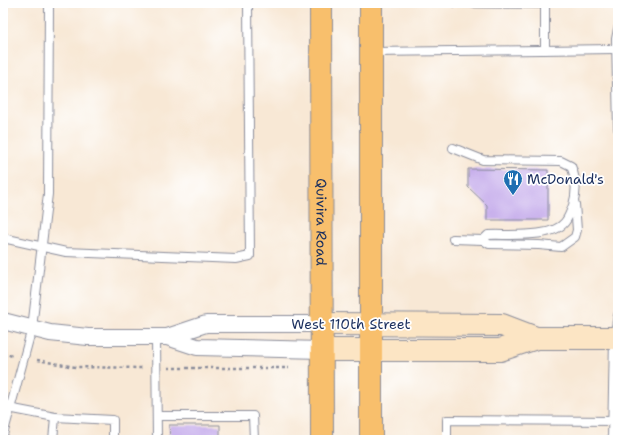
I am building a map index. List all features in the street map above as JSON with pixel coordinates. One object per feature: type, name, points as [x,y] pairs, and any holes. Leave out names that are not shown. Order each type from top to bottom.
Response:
[{"type":"main road","name":"Quivira Road","points":[[321,3],[322,440]]},
{"type":"main road","points":[[371,3],[372,440]]},
{"type":"street","name":"West 110th Street","points":[[3,321],[50,333],[88,337],[161,337],[197,347],[322,350],[500,350],[536,338],[616,338]]},
{"type":"street","name":"West 110th Street","points":[[161,337],[206,324],[371,324],[502,325],[536,338]]},
{"type":"lane","points":[[3,434],[6,409],[32,328],[48,194],[49,3]]},
{"type":"lane","points":[[3,238],[66,252],[236,258],[250,256],[248,3]]},
{"type":"lane","points":[[456,3],[545,3],[545,50]]},
{"type":"lane","points":[[618,29],[616,50],[618,129]]},
{"type":"lane","points":[[371,52],[616,50]]},
{"type":"lane","points":[[453,148],[483,160],[561,161],[571,166],[575,176],[577,230],[576,237],[561,247],[489,244],[483,240],[453,239]]},
{"type":"lane","points":[[483,240],[488,234],[539,233],[556,229],[565,222],[575,199]]},
{"type":"lane","points":[[612,440],[615,421],[616,338],[618,315]]},
{"type":"lane","points":[[157,440],[161,337]]},
{"type":"lane","points":[[6,409],[55,417],[113,420],[113,440]]},
{"type":"lane","points":[[157,416],[253,416],[254,440]]},
{"type":"lane","points":[[53,440],[55,417]]},
{"type":"lane","points":[[447,440],[447,420],[615,421]]},
{"type":"building","name":"McDonald's","points":[[468,169],[548,170],[548,220],[487,220],[487,205],[468,187]]},
{"type":"building","points":[[169,425],[220,425],[220,440],[170,440]]},
{"type":"place","name":"McDonald's","points":[[513,196]]}]
